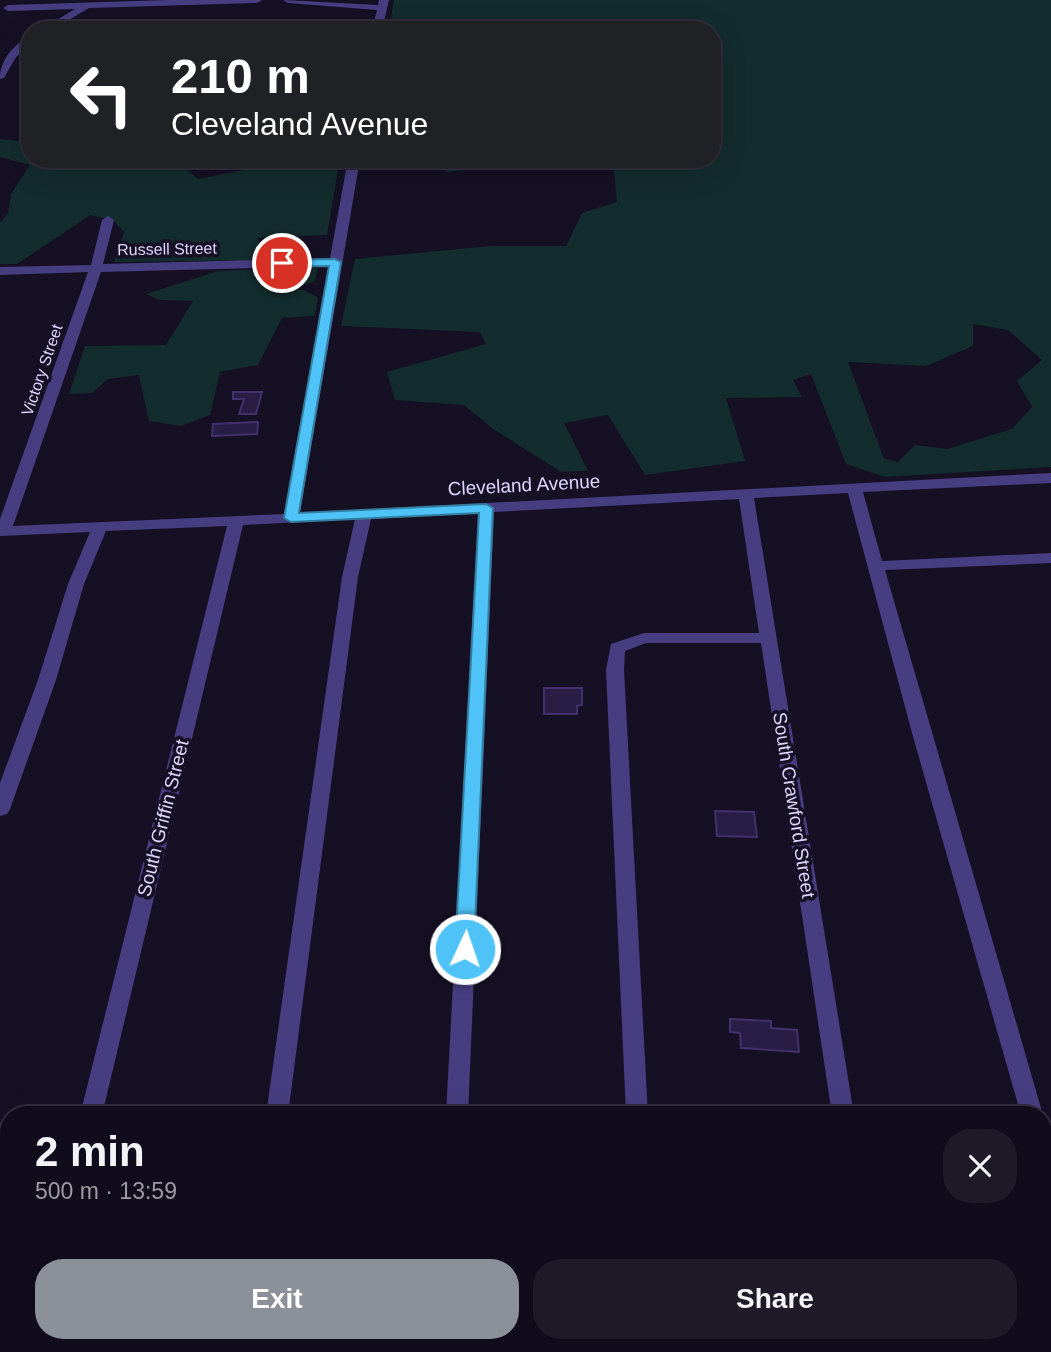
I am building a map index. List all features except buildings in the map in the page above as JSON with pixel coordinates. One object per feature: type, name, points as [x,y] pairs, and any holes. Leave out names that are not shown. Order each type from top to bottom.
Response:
[{"type":"street","points":[[8,8],[93,2],[257,0]]},
{"type":"street","points":[[288,0],[383,4]]},
{"type":"street","points":[[60,21],[93,2]]},
{"type":"street","points":[[0,76],[12,55],[21,47]]},
{"type":"street","points":[[291,518],[352,168]]},
{"type":"street","name":"Victory Street","points":[[2,530],[96,268],[108,220]]},
{"type":"street","name":"Russell Street","points":[[0,271],[335,262]]},
{"type":"street","name":"Cleveland Avenue","points":[[2,530],[236,522],[1051,478]]},
{"type":"street","points":[[855,490],[1029,1106]]},
{"type":"street","name":"South Crawford Street","points":[[746,494],[842,1106]]},
{"type":"street","points":[[457,1106],[486,508]]},
{"type":"street","points":[[279,1106],[350,577],[364,514]]},
{"type":"street","name":"South Griffin Street","points":[[93,1106],[236,522]]},
{"type":"street","points":[[0,809],[76,584],[100,527]]},
{"type":"street","points":[[876,566],[1051,558]]},
{"type":"street","points":[[637,1106],[615,670],[617,648],[644,638],[767,638]]},
{"type":"green space","points":[[394,0],[1051,0],[1051,467],[885,477],[846,464],[811,374],[793,380],[802,397],[726,398],[745,461],[645,475],[608,415],[564,423],[588,471],[561,472],[492,428],[464,405],[395,400],[387,372],[486,344],[480,332],[341,326],[355,259],[490,246],[566,246],[582,213],[617,202],[614,168],[721,168],[721,21],[390,21]],"holes":[[[973,324],[1008,330],[1042,360],[1017,381],[1032,407],[1012,429],[947,449],[915,445],[898,462],[884,459],[848,362],[926,366],[973,346]]]},
{"type":"green space","points":[[0,139],[21,141],[21,163],[0,157]]},
{"type":"green space","points":[[28,168],[185,168],[198,179],[253,168],[338,170],[327,235],[257,238],[268,260],[114,262],[124,232],[113,220],[90,215],[17,264],[0,264],[0,223],[8,213],[11,194]]},
{"type":"green space","points":[[441,168],[485,168],[446,172]]},
{"type":"green space","points":[[318,268],[315,281],[298,288],[318,297],[315,316],[282,318],[258,365],[220,372],[210,415],[181,426],[149,421],[139,375],[108,379],[92,393],[69,394],[85,346],[166,345],[193,301],[159,300],[146,294],[218,271]]},
{"type":"route","points":[[282,263],[335,262],[291,518],[486,508],[465,949]]}]
